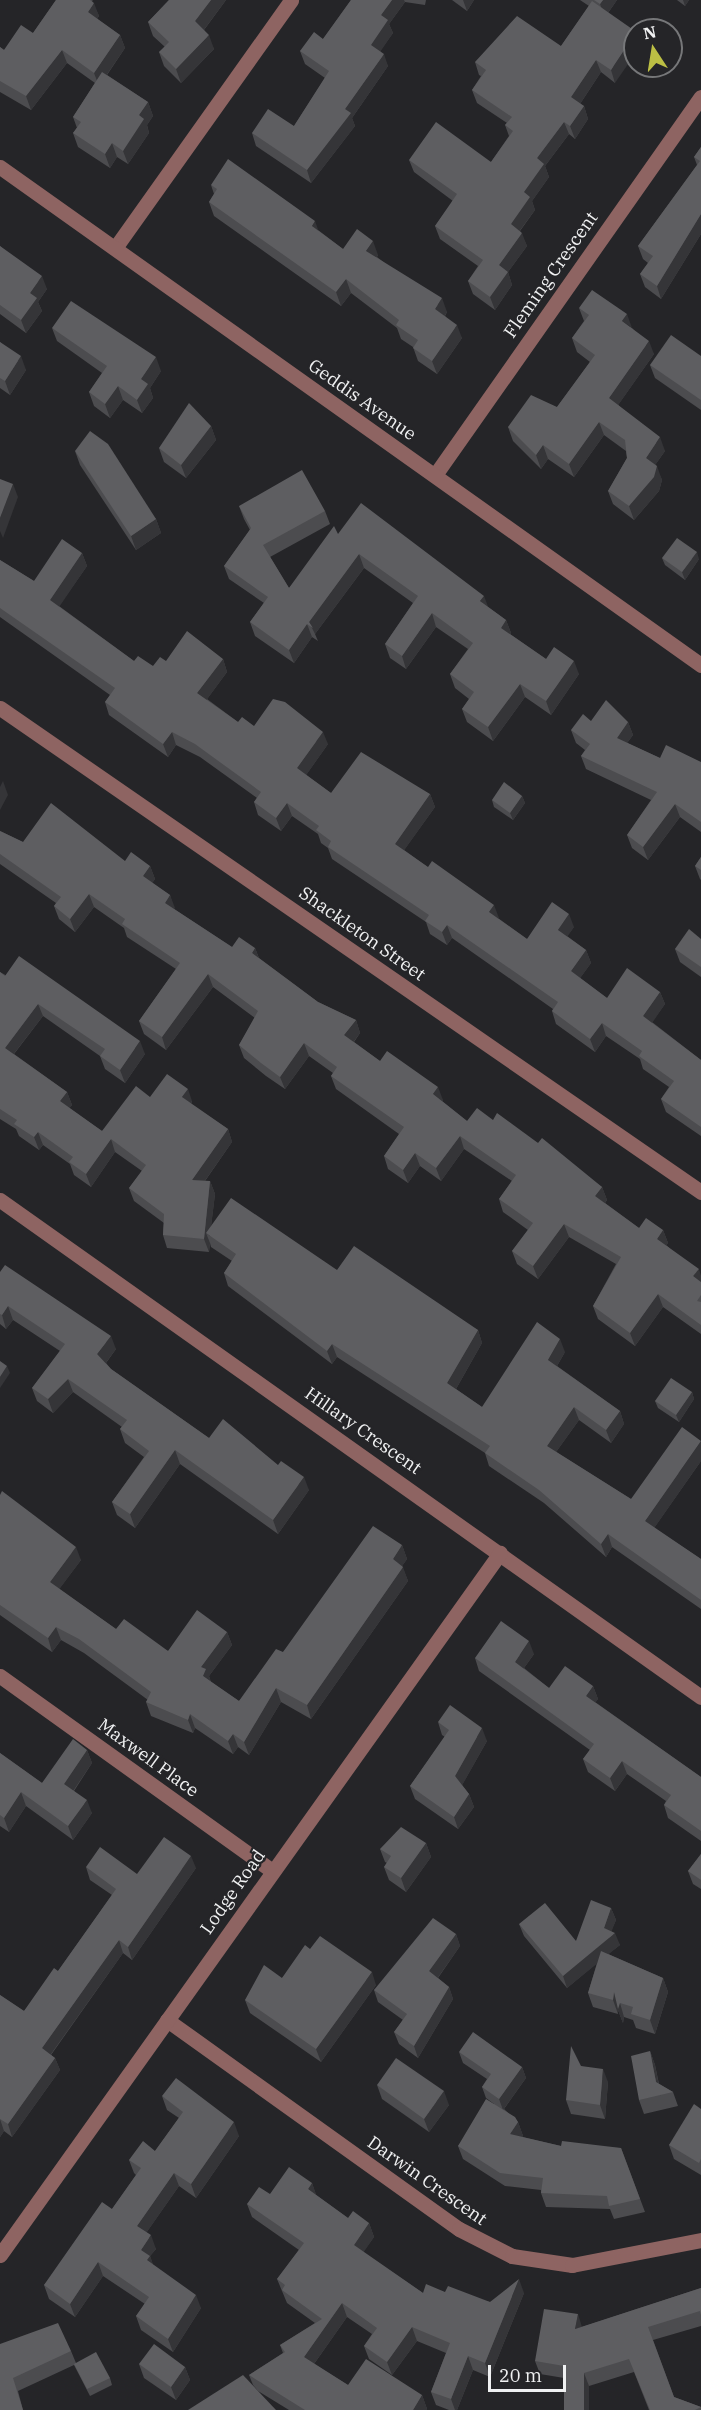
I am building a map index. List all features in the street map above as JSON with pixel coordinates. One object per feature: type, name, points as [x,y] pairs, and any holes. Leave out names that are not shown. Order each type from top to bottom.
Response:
[{"type":"street","points":[[115,248],[291,0]]},
{"type":"street","name":"Fleming Crescent","points":[[435,476],[701,97]]},
{"type":"street","name":"Geddis Avenue","points":[[0,167],[701,665]]},
{"type":"street","name":"Shackleton Street","points":[[0,708],[701,1192]]},
{"type":"street","name":"Hillary Crescent","points":[[0,1200],[701,1697]]},
{"type":"street","name":"Lodge Road","points":[[0,2255],[500,1553]]},
{"type":"street","name":"Maxwell Place","points":[[0,1677],[272,1871]]},
{"type":"street","name":"Darwin Crescent","points":[[167,2020],[459,2229],[512,2256],[572,2265],[701,2240]]},
{"type":"building","points":[[56,0],[90,0],[94,3],[88,12],[120,35],[94,73],[62,50],[26,96],[0,81],[0,47],[4,50],[21,25],[33,33]]},
{"type":"building","points":[[169,0],[211,0],[195,21],[209,35],[176,69],[159,52],[169,42],[148,22]]},
{"type":"building","points":[[351,0],[392,0],[381,15],[388,20],[371,45],[384,54],[345,109],[351,113],[307,170],[252,133],[268,109],[294,126],[329,71],[300,51],[314,32],[323,39]]},
{"type":"building","points":[[592,1],[623,23],[623,52],[611,70],[596,60],[571,97],[584,106],[570,126],[564,122],[537,158],[544,164],[524,192],[530,197],[511,224],[522,233],[499,265],[508,272],[490,297],[468,281],[483,260],[435,226],[457,194],[409,160],[436,122],[491,162],[513,131],[505,125],[512,117],[472,90],[486,70],[475,62],[517,16],[561,46]]},
{"type":"building","points":[[102,72],[148,102],[139,115],[144,119],[123,151],[112,143],[105,154],[73,133],[81,122],[73,117]]},
{"type":"building","points":[[701,147],[701,214],[657,286],[640,274],[653,256],[638,246],[700,161],[694,157]]},
{"type":"building","points":[[228,159],[315,221],[312,226],[343,249],[357,229],[373,241],[366,251],[442,298],[435,309],[457,325],[432,361],[413,348],[418,340],[396,325],[399,320],[346,279],[336,292],[209,202],[217,189],[211,185]]},
{"type":"building","points":[[0,246],[42,276],[30,293],[37,298],[21,320],[0,305]]},
{"type":"building","points":[[592,290],[627,314],[622,321],[649,341],[609,398],[660,437],[646,458],[657,466],[654,477],[629,506],[608,491],[627,458],[625,440],[599,422],[569,464],[543,445],[536,455],[508,427],[531,395],[557,407],[595,355],[572,338],[589,315],[579,308]]},
{"type":"building","points":[[71,301],[156,357],[141,379],[148,384],[137,400],[118,386],[105,404],[89,392],[107,366],[52,328]]},
{"type":"building","points":[[671,335],[701,356],[701,400],[650,365]]},
{"type":"building","points":[[0,342],[21,356],[5,381],[0,378]]},
{"type":"building","points":[[189,403],[211,426],[181,465],[159,448]]},
{"type":"building","points":[[90,431],[108,444],[156,519],[131,536],[75,451]]},
{"type":"building","points":[[302,470],[325,511],[263,545],[289,588],[334,526],[338,534],[361,503],[484,596],[480,601],[506,620],[501,628],[546,659],[554,647],[574,661],[546,701],[520,684],[488,727],[462,709],[474,692],[450,674],[473,643],[432,613],[402,656],[385,644],[418,596],[359,554],[309,622],[313,628],[307,624],[289,650],[250,622],[268,597],[224,566],[251,528],[239,506]]},
{"type":"building","points":[[0,479],[13,484],[0,518]]},
{"type":"building","points":[[677,538],[697,552],[682,572],[662,558]]},
{"type":"building","points":[[62,539],[82,553],[50,600],[134,661],[138,656],[153,666],[160,657],[166,661],[187,631],[223,659],[197,693],[238,722],[242,717],[254,726],[273,699],[285,702],[323,732],[297,768],[331,793],[361,752],[430,794],[395,844],[428,867],[432,861],[494,905],[489,912],[527,939],[552,902],[569,914],[558,930],[586,950],[571,971],[607,998],[627,968],[660,992],[643,1016],[701,1060],[701,1127],[661,1099],[674,1081],[639,1056],[642,1051],[602,1023],[590,1039],[552,1011],[558,1002],[447,925],[442,932],[425,921],[429,915],[328,847],[331,841],[316,830],[319,826],[287,803],[276,818],[254,802],[261,792],[195,744],[172,732],[163,744],[105,702],[115,688],[0,608],[0,560],[34,581]]},
{"type":"building","points":[[606,700],[628,722],[617,738],[660,758],[666,745],[701,762],[701,822],[675,804],[643,847],[627,835],[657,792],[581,756],[590,744],[571,730],[583,714],[591,721]]},
{"type":"building","points":[[504,782],[522,796],[510,813],[492,800]]},
{"type":"building","points":[[51,803],[125,861],[131,852],[150,866],[143,876],[170,895],[165,903],[232,947],[239,937],[255,948],[252,953],[318,1002],[356,1020],[344,1035],[380,1061],[387,1051],[438,1087],[433,1094],[467,1121],[477,1108],[493,1120],[497,1113],[538,1143],[542,1138],[602,1187],[595,1196],[639,1228],[646,1218],[663,1230],[657,1239],[699,1269],[693,1276],[701,1282],[701,1295],[697,1301],[701,1302],[701,1325],[658,1294],[630,1333],[593,1306],[621,1257],[564,1224],[533,1266],[512,1251],[533,1223],[499,1199],[516,1175],[460,1136],[436,1168],[415,1153],[403,1170],[384,1156],[404,1127],[331,1076],[337,1067],[304,1043],[280,1077],[261,1063],[239,1045],[258,1011],[208,974],[162,1037],[139,1021],[180,963],[122,924],[125,919],[89,894],[70,919],[54,906],[61,897],[0,854],[0,831],[23,842]]},
{"type":"building","points":[[701,857],[701,870],[695,866]]},
{"type":"building","points":[[689,929],[701,939],[701,967],[675,949]]},
{"type":"building","points":[[19,956],[140,1041],[120,1070],[100,1056],[105,1049],[38,1004],[5,1048],[67,1092],[60,1101],[102,1131],[136,1086],[150,1097],[167,1074],[188,1089],[182,1097],[228,1129],[192,1180],[210,1181],[204,1239],[163,1235],[164,1214],[129,1188],[146,1165],[111,1139],[86,1174],[69,1162],[73,1157],[38,1132],[34,1137],[14,1124],[17,1120],[0,1109],[0,972],[5,976]]},
{"type":"building","points":[[231,1198],[337,1270],[354,1246],[478,1330],[447,1383],[482,1407],[537,1322],[560,1339],[548,1360],[620,1411],[606,1430],[574,1407],[547,1446],[631,1499],[682,1427],[701,1441],[645,1521],[701,1559],[701,1600],[608,1534],[601,1544],[539,1490],[485,1453],[490,1446],[332,1344],[327,1351],[224,1273],[236,1254],[206,1233]]},
{"type":"building","points":[[5,1265],[111,1336],[97,1354],[111,1369],[209,1438],[223,1419],[278,1465],[281,1461],[304,1477],[273,1520],[175,1450],[130,1514],[112,1502],[149,1451],[120,1429],[127,1420],[68,1379],[48,1399],[32,1388],[65,1344],[8,1306],[2,1315],[0,1314],[0,1272]]},
{"type":"building","points":[[0,1361],[7,1366],[0,1377]]},
{"type":"building","points":[[671,1378],[692,1392],[676,1415],[655,1401]]},
{"type":"building","points":[[2,1491],[76,1547],[50,1582],[116,1629],[124,1619],[168,1651],[197,1610],[227,1632],[201,1667],[206,1669],[203,1676],[239,1701],[276,1649],[283,1652],[373,1526],[402,1545],[393,1559],[403,1567],[307,1705],[276,1688],[244,1742],[233,1734],[228,1741],[190,1714],[188,1720],[146,1702],[151,1692],[79,1639],[56,1627],[48,1638],[0,1605],[0,1495]]},
{"type":"building","points":[[501,1621],[529,1641],[515,1662],[549,1688],[565,1666],[593,1686],[586,1696],[701,1777],[701,1831],[664,1805],[671,1795],[622,1761],[610,1778],[583,1759],[594,1744],[475,1658]]},
{"type":"building","points":[[450,1705],[482,1728],[455,1776],[469,1794],[454,1817],[410,1786],[449,1730],[438,1722]]},
{"type":"building","points":[[73,1739],[87,1750],[64,1784],[87,1800],[68,1826],[21,1792],[4,1818],[0,1815],[0,1753],[42,1783]]},
{"type":"building","points":[[401,1827],[426,1843],[401,1878],[384,1867],[391,1856],[380,1849]]},
{"type":"building","points":[[164,1837],[191,1856],[128,1947],[119,1940],[42,2048],[55,2058],[8,2124],[0,2119],[0,1995],[24,2011],[54,1968],[58,1971],[116,1889],[86,1867],[100,1847],[137,1874]]},
{"type":"building","points":[[701,1854],[701,1880],[688,1871]]},
{"type":"building","points":[[591,1900],[611,1908],[604,1928],[615,1933],[563,1976],[519,1924],[545,1903],[576,1941]]},
{"type":"building","points":[[433,1918],[456,1934],[429,1971],[449,1987],[414,2046],[394,2032],[407,2014],[374,1990]]},
{"type":"building","points":[[320,1936],[372,1972],[316,2049],[245,2000],[264,1965],[282,1978],[305,1945],[310,1949]]},
{"type":"building","points":[[601,1951],[663,1978],[650,2020],[631,2014],[633,2007],[620,2003],[618,2009],[614,1992],[613,2000],[588,1993]]},
{"type":"building","points":[[473,2032],[522,2067],[499,2099],[482,2087],[491,2074],[459,2052]]},
{"type":"building","points":[[571,2046],[581,2066],[603,2069],[600,2105],[566,2100]]},
{"type":"building","points":[[650,2051],[656,2082],[673,2092],[639,2100],[631,2056]]},
{"type":"building","points":[[396,2058],[444,2091],[424,2119],[377,2085]]},
{"type":"building","points":[[176,2078],[234,2122],[191,2184],[174,2173],[137,2226],[151,2235],[141,2250],[150,2256],[147,2260],[196,2295],[168,2339],[136,2316],[149,2297],[98,2262],[70,2304],[44,2285],[102,2202],[112,2209],[141,2168],[129,2160],[143,2141],[155,2151],[183,2112],[162,2096]]},
{"type":"building","points":[[486,2099],[515,2117],[518,2122],[510,2134],[561,2146],[562,2141],[621,2148],[640,2199],[609,2206],[607,2196],[541,2193],[543,2178],[500,2173],[458,2146]]},
{"type":"building","points":[[694,2104],[701,2109],[701,2159],[699,2163],[669,2145]]},
{"type":"building","points":[[289,2167],[312,2183],[308,2189],[348,2218],[353,2211],[369,2223],[354,2245],[423,2293],[426,2284],[445,2292],[448,2286],[490,2302],[519,2279],[485,2363],[468,2356],[451,2399],[431,2392],[450,2343],[412,2327],[387,2362],[364,2346],[377,2328],[342,2303],[304,2357],[348,2385],[366,2359],[422,2395],[413,2410],[305,2410],[249,2375],[285,2352],[280,2345],[322,2319],[282,2290],[285,2285],[277,2279],[304,2243],[247,2204],[259,2187],[270,2194]]},
{"type":"building","points":[[701,2288],[701,2315],[700,2311],[648,2327],[674,2397],[701,2407],[695,2410],[650,2410],[629,2359],[584,2373],[584,2410],[564,2410],[564,2366],[535,2361],[544,2309],[578,2314],[575,2329]]},
{"type":"building","points":[[58,2323],[71,2351],[13,2378],[23,2410],[0,2410],[0,2344]]},
{"type":"building","points":[[154,2344],[185,2367],[171,2387],[139,2364]]},
{"type":"building","points":[[96,2352],[110,2378],[87,2389],[74,2364]]},
{"type":"building","points":[[243,2375],[276,2410],[188,2410]]}]
